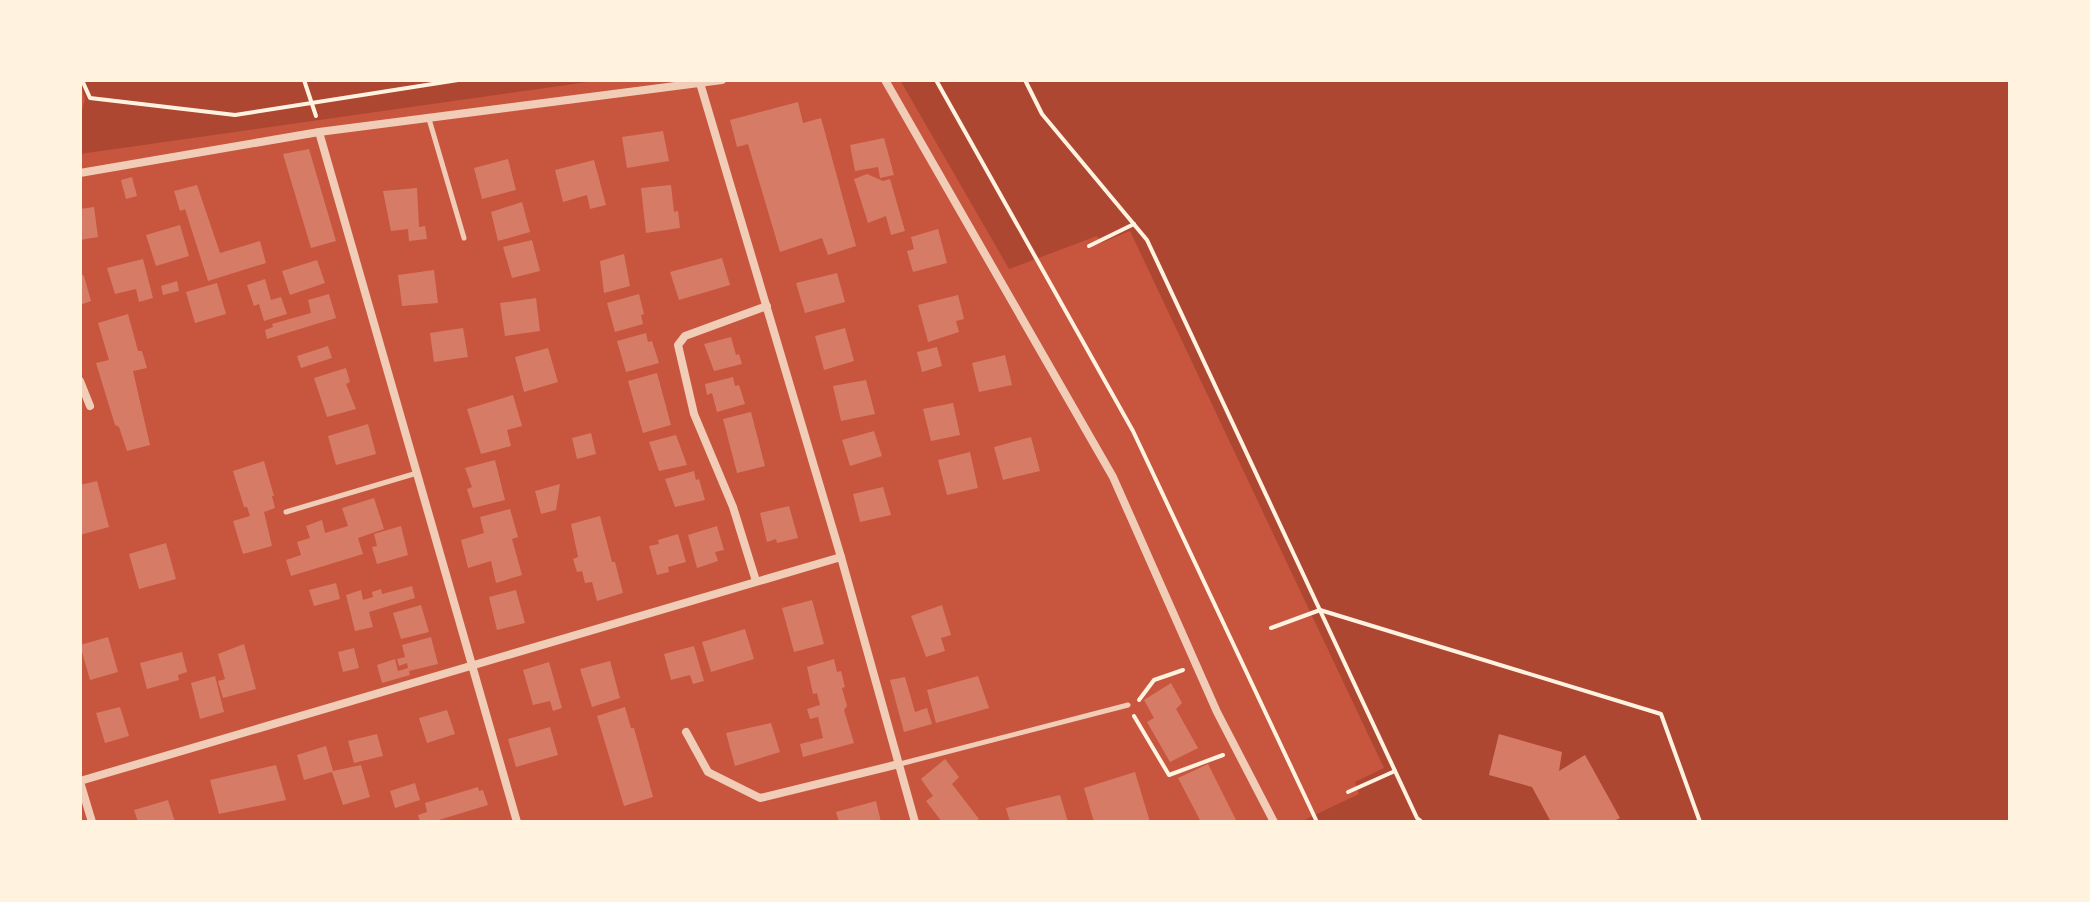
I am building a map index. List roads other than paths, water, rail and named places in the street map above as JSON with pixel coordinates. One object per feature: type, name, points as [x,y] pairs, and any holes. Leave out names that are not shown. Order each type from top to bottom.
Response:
[{"type":"street","points":[[80,173],[319,132],[722,80]]},
{"type":"street","points":[[885,80],[1113,477],[1197,666],[1274,822]]},
{"type":"street","points":[[700,83],[841,557],[915,822]]},
{"type":"street","points":[[319,132],[517,822]]},
{"type":"street","points":[[756,581],[733,507],[694,414],[678,345],[685,336],[767,306]]},
{"type":"street","points":[[80,381],[90,406]]},
{"type":"street","points":[[92,822],[80,781],[841,557]]},
{"type":"street","points":[[686,732],[708,772],[760,798],[899,764]]},
{"type":"lane","points":[[428,118],[464,238]]},
{"type":"lane","points":[[286,512],[418,472]]},
{"type":"lane","points":[[899,764],[1128,705]]}]
